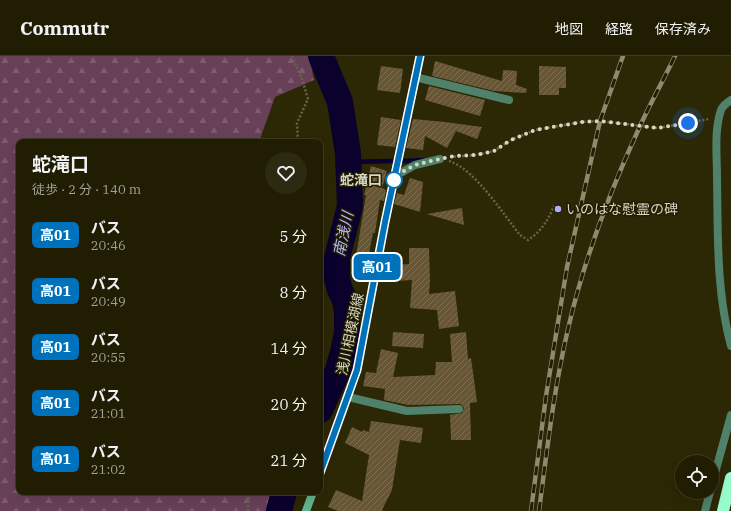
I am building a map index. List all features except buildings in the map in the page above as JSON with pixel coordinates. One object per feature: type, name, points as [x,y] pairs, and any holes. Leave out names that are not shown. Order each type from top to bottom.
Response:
[{"type":"highway","points":[[723,511],[731,478]]},
{"type":"main road","name":"浅川相模湖線","points":[[323,465],[348,398],[364,341],[384,230],[420,56]]},
{"type":"main road","points":[[306,511],[312,495]]},
{"type":"street","points":[[415,77],[509,100]]},
{"type":"street","points":[[731,100],[725,104],[722,109],[717,131],[719,268],[722,304],[726,329],[731,346]]},
{"type":"street","points":[[395,176],[415,165],[440,159]]},
{"type":"street","points":[[348,398],[407,411],[459,409]]},
{"type":"street","points":[[719,459],[731,415]]},
{"type":"street","points":[[705,511],[708,499]]},
{"type":"path","points":[[292,56],[302,79],[308,99],[297,123],[298,139]]},
{"type":"path","points":[[440,159],[454,156],[476,155],[494,151],[511,140],[535,130],[582,122],[600,121],[658,128],[719,117]]},
{"type":"path","points":[[440,159],[460,166],[483,187],[520,235],[528,240],[543,227],[554,206]]},
{"type":"path","points":[[248,511],[250,495]]},
{"type":"green space","points":[[0,56],[309,56],[314,80],[275,97],[260,139],[16,139],[16,495],[284,495],[282,511],[0,511]]},
{"type":"waterway","name":"南浅川","points":[[321,56],[340,102],[348,153],[350,206],[337,258],[337,279],[345,300],[347,313],[347,333],[338,370],[323,403]]},
{"type":"waterway","points":[[403,161],[423,160]]},
{"type":"waterway","points":[[348,162],[392,161]]},
{"type":"waterway","name":"南浅川","points":[[279,511],[283,495]]},
{"type":"railway","points":[[531,511],[546,396],[567,267],[600,121],[623,56]]},
{"type":"railway","points":[[539,511],[551,419],[574,303],[590,251],[618,175],[644,117],[675,56]]},
{"type":"bus line","name":"高01","points":[[323,465],[357,370],[364,341],[385,222],[420,56]]},
{"type":"place","name":"蛇滝口","points":[[394,180]]},
{"type":"place","name":"いのはな慰霊の碑","points":[[558,209]]},
{"type":"route","points":[[394,180],[395,176],[415,165],[454,156],[476,155],[494,151],[511,140],[535,130],[582,122],[600,121],[658,128],[688,123]]}]
